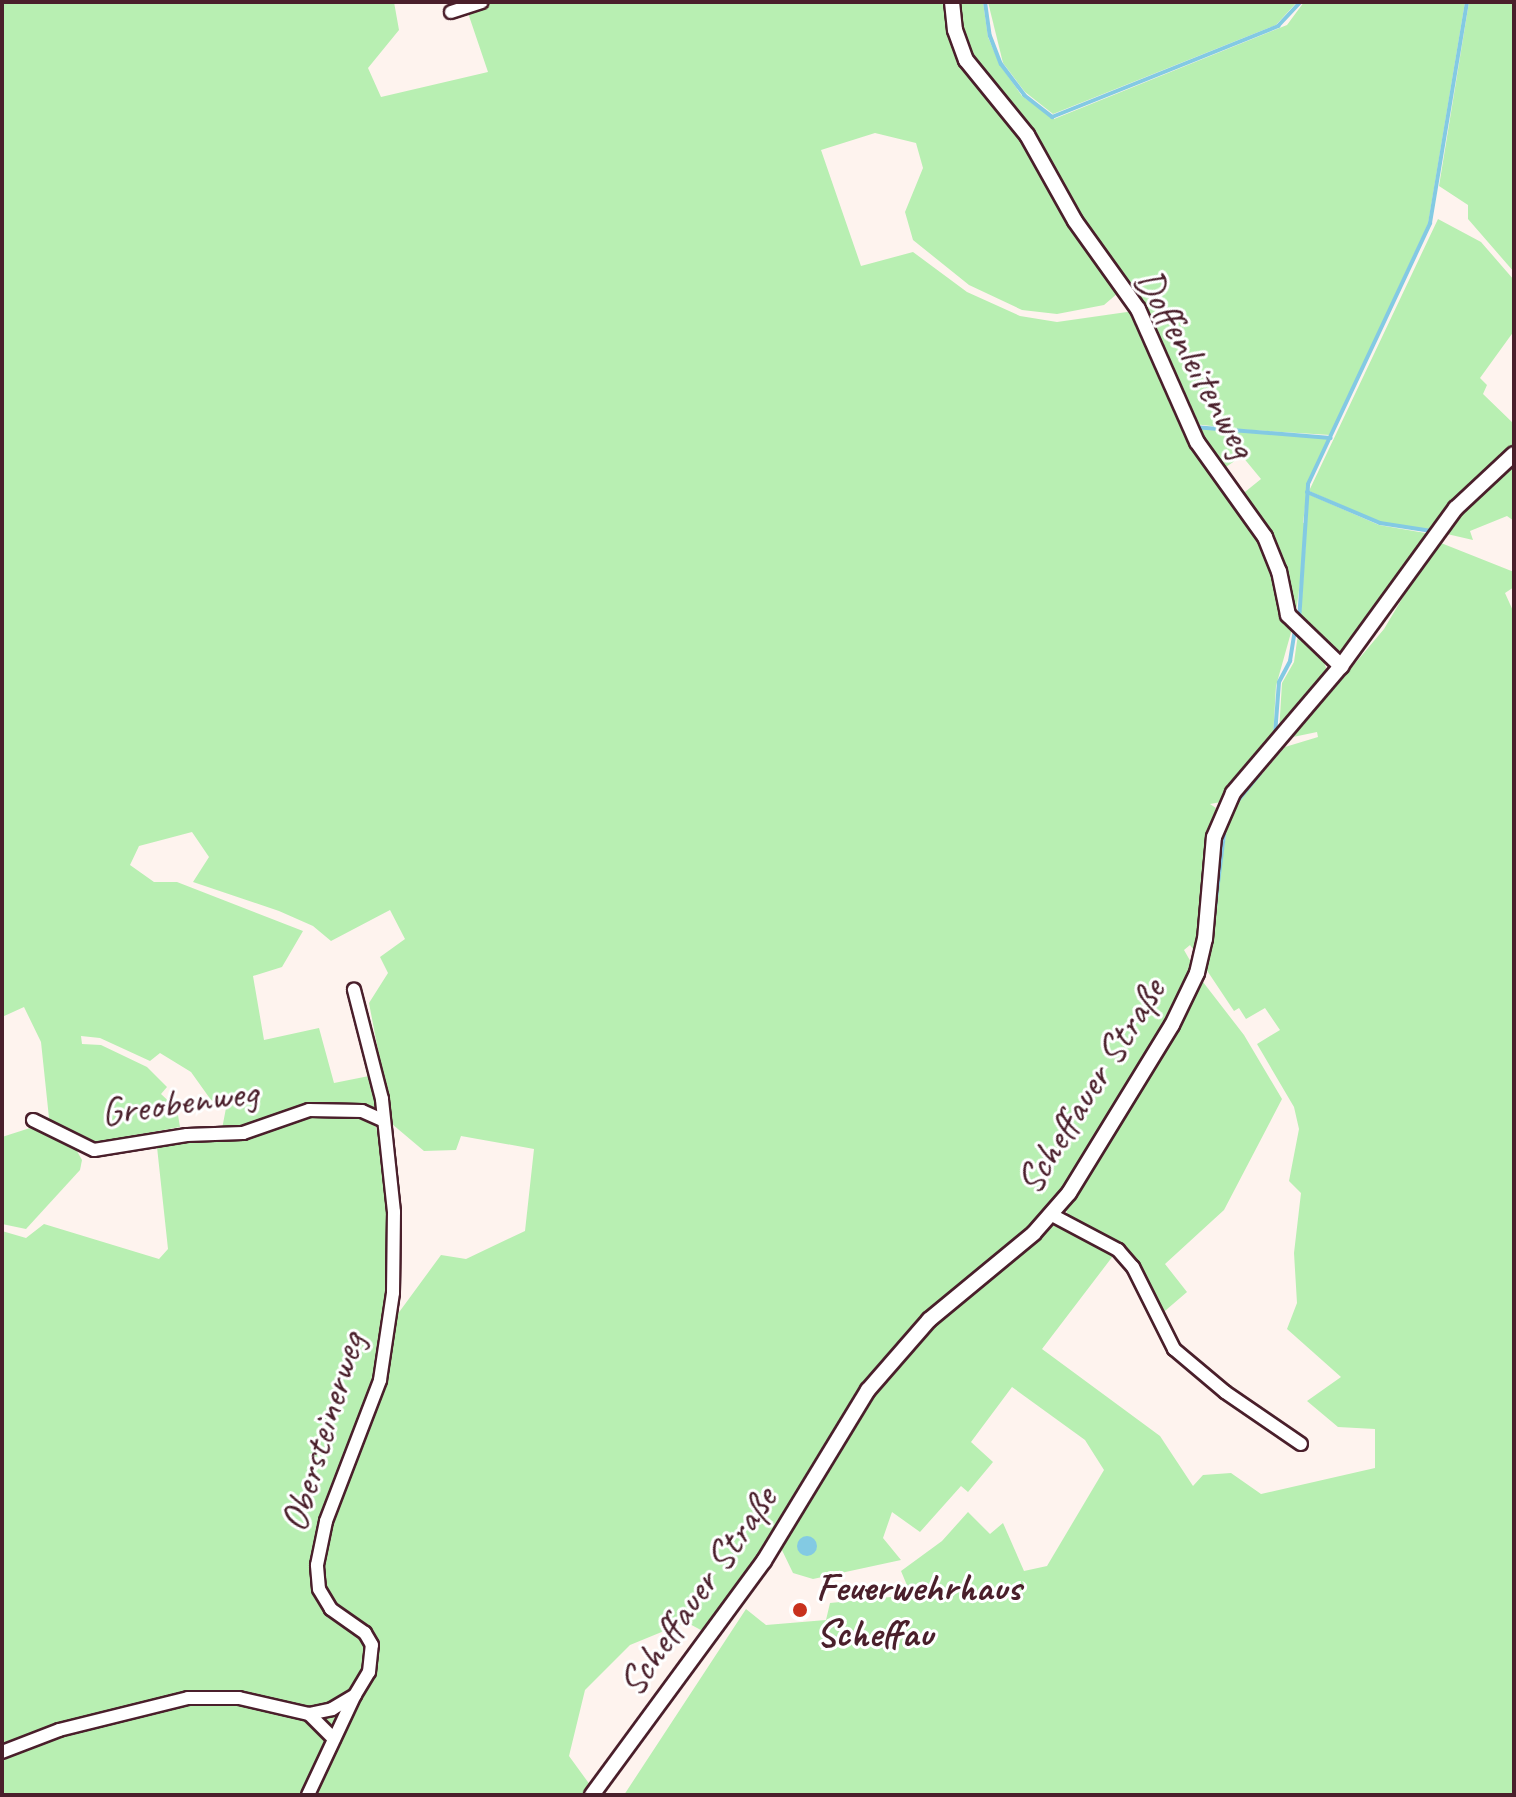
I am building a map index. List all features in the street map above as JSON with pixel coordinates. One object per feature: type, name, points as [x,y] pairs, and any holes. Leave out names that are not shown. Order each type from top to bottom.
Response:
[{"type":"street","points":[[451,12],[481,2]]},
{"type":"street","name":"Doffenleitenweg","points":[[952,2],[955,30],[966,60],[1027,135],[1075,221],[1138,309],[1197,442],[1265,537],[1279,571],[1288,615],[1341,666]]},
{"type":"street","name":"Scheffauer Straße","points":[[592,1795],[764,1561],[868,1390],[929,1320],[1052,1215],[1172,1025],[1197,973],[1221,813],[1341,666],[1456,508],[1514,454]]},
{"type":"street","name":"Obersteinerweg","points":[[354,990],[367,1025],[384,1121],[394,1212],[392,1302],[380,1380],[326,1521],[317,1565],[319,1589],[331,1609],[365,1633],[372,1645],[369,1672],[355,1695]]},
{"type":"street","name":"Greobenweg","points":[[33,1120],[94,1150],[187,1135],[243,1133],[309,1110],[362,1111],[384,1121]]},
{"type":"street","points":[[1052,1215],[1118,1250],[1133,1267],[1174,1349],[1225,1392],[1301,1444]]},
{"type":"street","points":[[2,1752],[59,1730],[188,1698],[239,1698],[309,1714],[332,1709],[355,1695]]},
{"type":"street","points":[[308,1795],[355,1695]]},
{"type":"street","points":[[309,1714],[334,1739]]},
{"type":"green space","points":[[2,2],[394,2],[399,30],[368,68],[381,97],[488,72],[467,10],[495,2],[947,2],[963,63],[993,108],[1034,151],[1118,293],[1104,305],[1057,314],[1022,310],[969,285],[913,240],[905,212],[923,168],[916,143],[875,133],[821,150],[861,266],[913,252],[967,292],[1020,316],[1057,322],[1134,311],[1194,443],[1251,520],[1276,570],[1283,617],[1292,629],[1276,686],[1273,738],[1221,802],[1210,804],[1216,808],[1208,832],[1196,953],[1190,945],[1184,950],[1192,964],[1133,1082],[1049,1211],[941,1301],[876,1369],[710,1635],[686,1622],[630,1645],[585,1690],[569,1756],[593,1789],[589,1795],[2,1794],[2,1755],[84,1727],[183,1703],[216,1700],[304,1720],[308,1709],[211,1691],[84,1717],[2,1746],[2,1231],[26,1238],[44,1224],[159,1259],[168,1249],[157,1147],[185,1140],[243,1137],[314,1113],[339,1112],[375,1124],[386,1162],[392,1227],[385,1328],[359,1431],[318,1535],[313,1590],[324,1583],[324,1545],[364,1439],[397,1315],[441,1255],[466,1259],[525,1231],[534,1149],[461,1136],[456,1150],[424,1151],[392,1124],[369,1003],[388,973],[380,957],[405,939],[390,910],[331,941],[313,926],[279,911],[193,882],[209,857],[192,832],[139,846],[130,865],[154,882],[177,882],[303,931],[282,967],[253,976],[264,1040],[319,1028],[334,1083],[374,1075],[379,1105],[371,1109],[318,1105],[245,1129],[222,1129],[226,1108],[211,1100],[191,1072],[160,1053],[150,1061],[100,1038],[81,1036],[82,1044],[101,1045],[147,1067],[167,1087],[161,1094],[177,1109],[180,1127],[125,1137],[119,1144],[100,1144],[72,1137],[54,1128],[49,1118],[41,1042],[24,1007],[2,1017]]},
{"type":"green space","points":[[955,2],[983,2],[988,37],[1000,65],[1022,96],[1054,119],[1287,25],[1304,2],[1465,2],[1428,224],[1330,435],[1235,429],[1329,438],[1308,483],[1303,523],[1307,522],[1308,494],[1379,525],[1431,534],[1342,654],[1300,626],[1306,538],[1295,620],[1240,496],[1261,479],[1242,456],[1220,471],[1195,429],[1220,427],[1194,424],[1149,318],[987,86],[959,32]]},
{"type":"green space","points":[[988,2],[1297,2],[1276,25],[1053,114],[1025,92],[1003,63]]},
{"type":"green space","points":[[1469,2],[1514,2],[1514,272],[1468,219],[1468,205],[1439,186]]},
{"type":"green space","points":[[1438,219],[1481,242],[1514,280],[1514,331],[1480,378],[1487,385],[1483,394],[1514,424],[1514,449],[1433,530],[1380,522],[1309,491]]},
{"type":"green space","points":[[1514,458],[1514,521],[1507,516],[1470,531],[1473,540],[1447,534],[1446,527]]},
{"type":"green space","points":[[1441,543],[1514,572],[1514,587],[1505,593],[1514,613],[1514,1795],[624,1795],[746,1609],[766,1625],[826,1620],[830,1603],[911,1595],[901,1571],[942,1541],[968,1512],[990,1534],[1003,1523],[1024,1571],[1047,1566],[1104,1470],[1085,1440],[1012,1387],[971,1442],[993,1462],[968,1492],[961,1486],[920,1532],[892,1512],[883,1538],[901,1560],[813,1579],[793,1573],[779,1544],[842,1438],[905,1351],[1049,1226],[1060,1225],[1116,1252],[1042,1349],[1160,1436],[1193,1486],[1203,1475],[1231,1473],[1261,1494],[1375,1468],[1375,1429],[1338,1427],[1307,1401],[1341,1377],[1287,1329],[1297,1303],[1294,1253],[1301,1193],[1289,1181],[1299,1129],[1294,1107],[1257,1044],[1280,1030],[1265,1008],[1246,1019],[1239,1008],[1234,1011],[1206,969],[1227,828],[1239,801],[1285,747],[1318,737],[1317,732],[1293,737],[1384,629],[1434,545]]},
{"type":"green space","points":[[1298,634],[1321,653],[1328,674],[1279,732],[1282,683],[1294,662]]},
{"type":"green space","points":[[1203,982],[1244,1035],[1282,1099],[1224,1210],[1165,1264],[1187,1292],[1159,1316],[1122,1249],[1070,1220],[1065,1208]]},
{"type":"green space","points":[[30,1128],[73,1144],[82,1160],[80,1170],[26,1229],[2,1224],[2,1137]]},
{"type":"water","points":[[807,1536],[814,1539],[817,1546],[814,1553],[807,1556],[800,1553],[797,1546],[800,1539]]},
{"type":"waterway","points":[[985,2],[990,36],[1001,64],[1024,95],[1052,117],[1278,26],[1300,2]]},
{"type":"waterway","points":[[1299,621],[1308,484],[1430,223],[1467,2]]},
{"type":"waterway","points":[[1194,427],[1331,438]]},
{"type":"waterway","points":[[1307,492],[1380,523],[1431,531]]},
{"type":"waterway","points":[[1275,735],[1279,682],[1290,661],[1295,628]]},
{"type":"waterway","points":[[1236,803],[1260,773]]},
{"type":"waterway","points":[[1212,932],[1225,826]]},
{"type":"place","name":"Feuerwehrhaus Scheffau","points":[[800,1610]]}]
